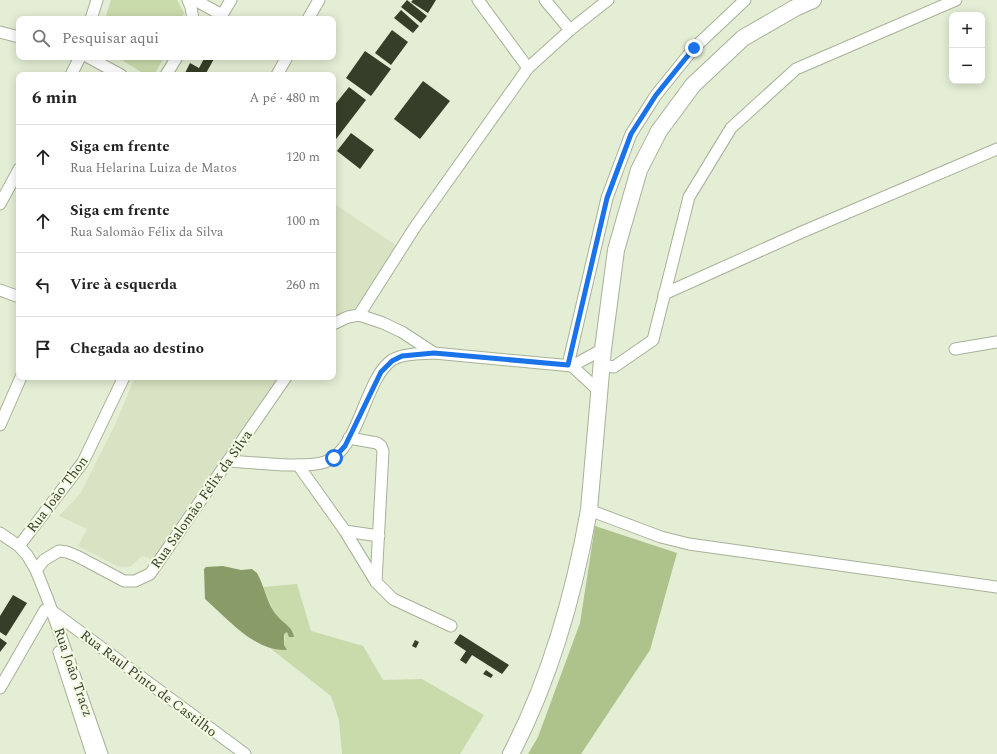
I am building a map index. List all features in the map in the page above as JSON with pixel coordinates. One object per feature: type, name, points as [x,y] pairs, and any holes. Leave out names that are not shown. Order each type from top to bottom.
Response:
[{"type":"highway","points":[[511,754],[540,692],[564,622],[589,510],[601,365],[616,250],[628,203],[639,170],[659,131],[694,85],[743,38],[795,8],[813,0]]},
{"type":"street","points":[[92,16],[97,0]]},
{"type":"street","points":[[188,0],[192,16]]},
{"type":"street","points":[[195,0],[219,16]]},
{"type":"street","points":[[221,16],[231,0]]},
{"type":"street","points":[[310,16],[319,0]]},
{"type":"street","points":[[478,0],[528,68]]},
{"type":"street","points":[[545,0],[570,30]]},
{"type":"street","points":[[359,315],[415,227],[528,68],[570,30],[608,0]]},
{"type":"street","points":[[570,365],[607,198],[631,134],[656,95],[694,48],[745,0]]},
{"type":"street","points":[[601,365],[614,367],[653,340],[689,197],[731,128],[796,70],[956,0]]},
{"type":"street","points":[[0,32],[16,36]]},
{"type":"street","points":[[72,72],[78,60]]},
{"type":"street","points":[[94,60],[116,72]]},
{"type":"street","points":[[168,72],[175,60]]},
{"type":"street","points":[[279,72],[285,60]]},
{"type":"street","points":[[664,294],[802,232],[997,150]]},
{"type":"street","points":[[0,204],[16,175]]},
{"type":"street","points":[[0,290],[16,296]]},
{"type":"street","points":[[336,323],[348,317],[359,315],[383,323],[402,332],[434,353]]},
{"type":"street","points":[[955,349],[997,342]]},
{"type":"street","points":[[228,461],[313,464],[334,458],[345,446],[381,372],[392,361],[402,356],[434,353],[570,365],[603,349]]},
{"type":"street","points":[[570,365],[599,391]]},
{"type":"street","points":[[0,425],[20,380]]},
{"type":"street","name":"Rua João Thon","points":[[18,546],[83,462],[123,380]]},
{"type":"street","name":"Rua Salomão Félix da Silva","points":[[36,570],[44,560],[59,551],[72,554],[124,581],[135,581],[150,574],[284,380]]},
{"type":"street","points":[[349,438],[377,443],[381,446],[383,451],[376,582]]},
{"type":"street","points":[[298,464],[345,531],[376,582],[393,598],[451,626]]},
{"type":"street","points":[[589,510],[661,537],[689,544],[997,587]]},
{"type":"street","points":[[345,531],[379,536]]},
{"type":"street","name":"Rua João Tracz","points":[[0,533],[18,546],[27,555],[36,570],[44,591],[92,754]]},
{"type":"street","points":[[0,688],[49,611]]},
{"type":"street","name":"Rua João Tracz","points":[[49,611],[101,754]]},
{"type":"street","name":"Rua Raul Pinto de Castilho","points":[[49,611],[245,754]]},
{"type":"shaded area","points":[[111,0],[177,0],[184,13],[183,16],[106,16]]},
{"type":"shaded area","points":[[122,60],[162,60],[156,72],[141,72]]},
{"type":"shaded area","points":[[336,205],[397,246],[375,287],[351,312],[336,317]]},
{"type":"shaded area","points":[[134,380],[278,380],[153,563],[149,558],[142,556],[130,567],[119,567],[78,546],[87,529],[59,516],[80,494],[115,425]]},
{"type":"shaded area","points":[[595,526],[677,553],[650,650],[581,754],[528,754],[538,737],[580,623]]},
{"type":"shaded area","points":[[223,566],[241,570],[252,569],[257,573],[272,608],[279,618],[290,628],[293,634],[294,637],[289,637],[287,632],[284,634],[284,645],[287,650],[264,646],[253,640],[205,599],[204,569],[206,567]]},
{"type":"shaded area","points":[[297,584],[311,631],[363,646],[383,680],[422,679],[484,715],[460,754],[342,754],[339,720],[331,696],[270,648],[287,650],[284,645],[285,637],[263,587]]},
{"type":"building","points":[[407,0],[427,16],[421,23],[401,7]]},
{"type":"building","points":[[413,0],[436,0],[428,13],[411,2]]},
{"type":"building","points":[[401,10],[419,26],[413,33],[394,18]]},
{"type":"building","points":[[392,30],[408,42],[391,65],[375,53]]},
{"type":"building","points":[[365,51],[391,69],[371,96],[346,78]]},
{"type":"building","points":[[203,60],[213,60],[207,72],[186,72],[190,63],[199,68]]},
{"type":"building","points":[[423,81],[450,101],[420,139],[394,119]]},
{"type":"building","points":[[349,87],[366,100],[336,139],[336,103]]},
{"type":"building","points":[[351,133],[374,150],[360,169],[337,151]]},
{"type":"building","points":[[13,595],[27,603],[6,636],[0,632],[0,616]]},
{"type":"building","points":[[460,634],[509,665],[502,674],[472,655],[466,664],[460,660],[466,651],[454,643]]},
{"type":"building","points":[[0,638],[7,643],[0,652]]},
{"type":"building","points":[[415,640],[419,642],[416,648],[412,646]]},
{"type":"building","points":[[486,670],[493,675],[491,678],[483,674]]},
{"type":"route","points":[[334,458],[345,446],[381,372],[392,361],[402,356],[434,353],[568,365],[607,198],[631,134],[656,95],[694,48]]}]
